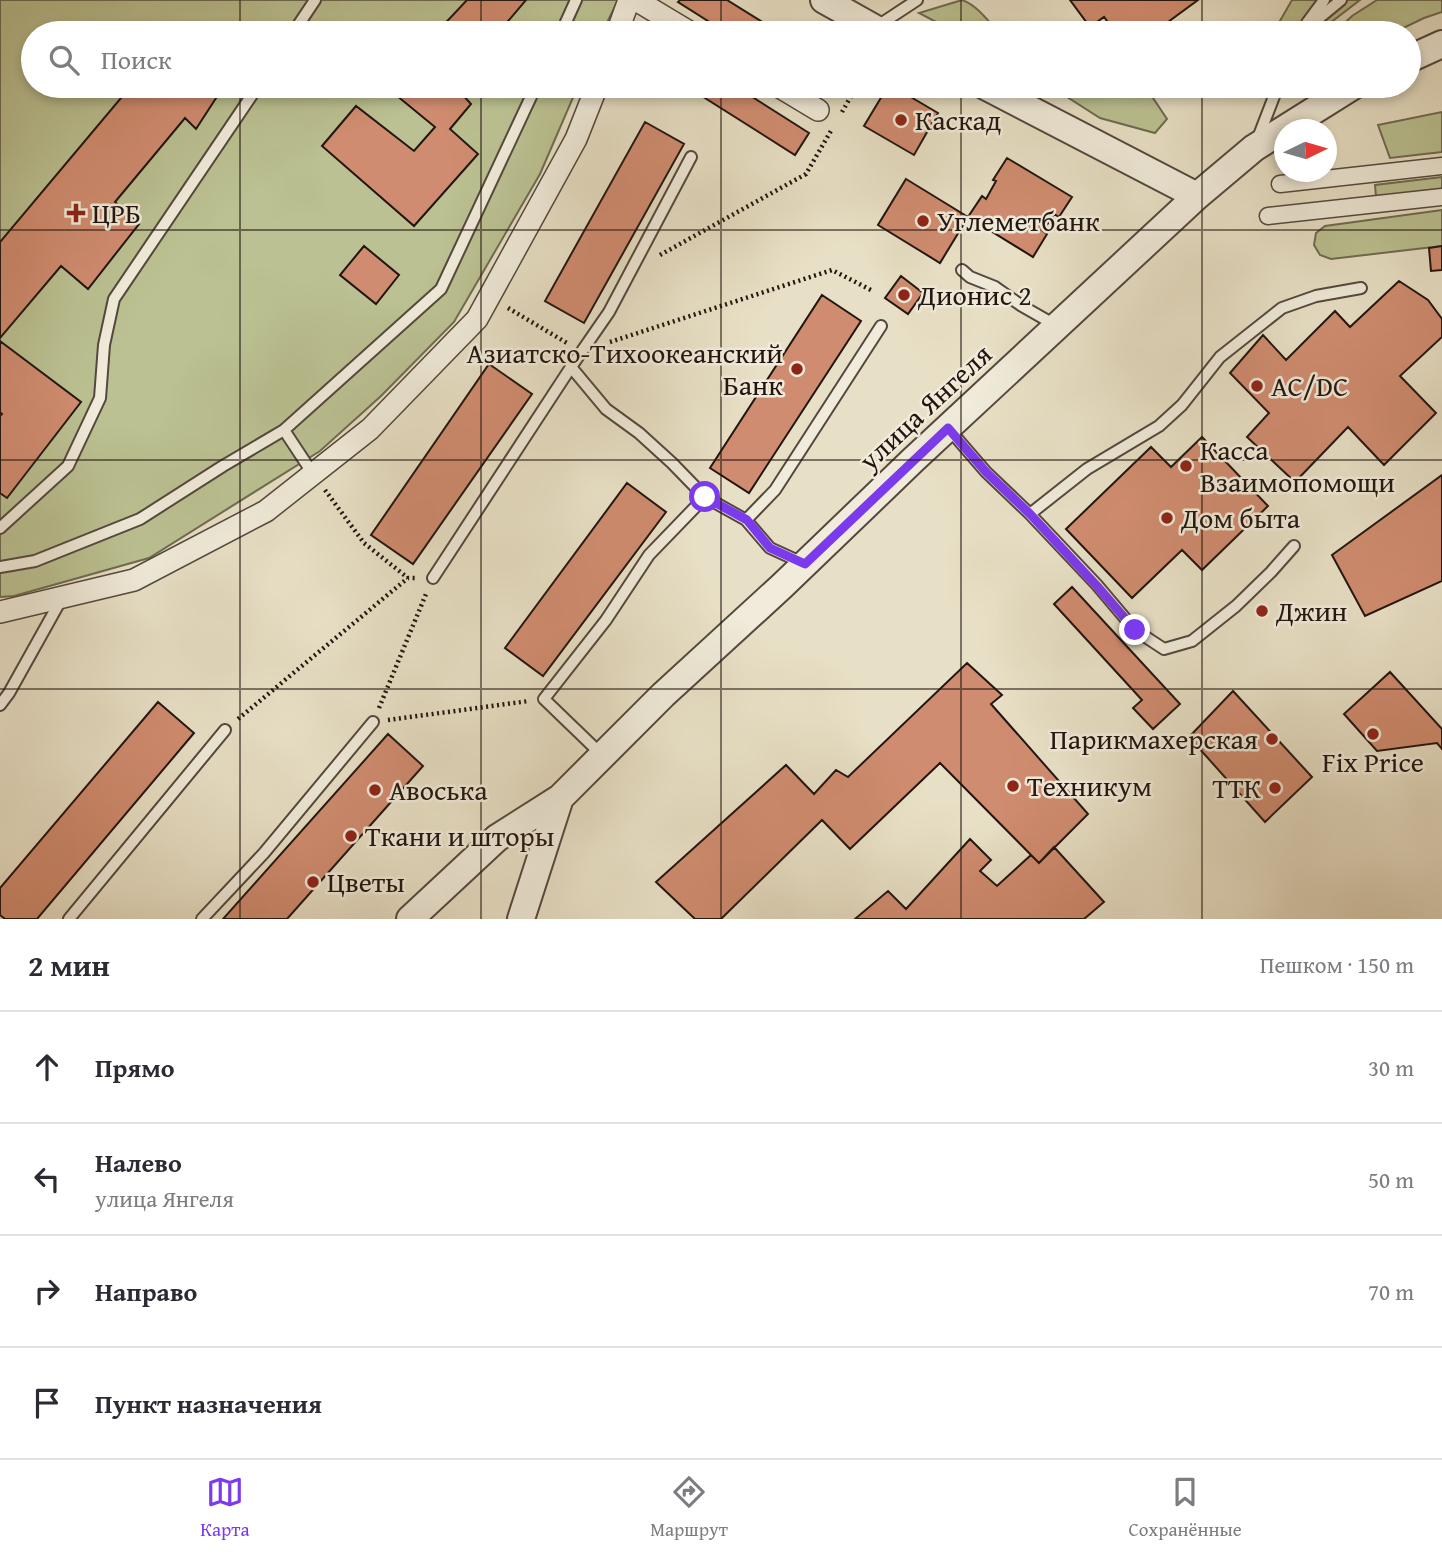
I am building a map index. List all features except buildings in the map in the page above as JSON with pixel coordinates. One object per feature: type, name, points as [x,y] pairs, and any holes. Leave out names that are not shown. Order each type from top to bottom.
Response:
[{"type":"street","points":[[621,21],[629,0]]},
{"type":"street","points":[[636,0],[671,21]]},
{"type":"street","points":[[824,0],[861,21]]},
{"type":"street","points":[[1421,54],[1442,44]]},
{"type":"street","points":[[0,612],[134,580],[266,511],[370,429],[477,319],[576,139],[592,98]]},
{"type":"street","points":[[798,98],[818,110]]},
{"type":"street","points":[[1008,98],[1197,196]]},
{"type":"street","name":"улица Янгеля","points":[[560,798],[663,695],[1197,196],[1254,148],[1334,98]]},
{"type":"street","points":[[1280,184],[1442,166]]},
{"type":"street","points":[[1268,216],[1442,198]]},
{"type":"street","points":[[410,919],[497,838],[560,798]]},
{"type":"street","points":[[521,919],[560,798]]},
{"type":"lane","points":[[301,21],[315,0]]},
{"type":"lane","points":[[566,21],[576,0]]},
{"type":"lane","points":[[891,21],[917,0]]},
{"type":"lane","points":[[1309,21],[1324,0]]},
{"type":"lane","points":[[1316,21],[1341,0]]},
{"type":"lane","points":[[0,528],[68,466],[100,398],[104,345],[114,299],[250,98]]},
{"type":"lane","points":[[0,567],[35,561],[141,519],[284,430],[441,289],[530,98]]},
{"type":"lane","points":[[1254,148],[1273,98]]},
{"type":"lane","points":[[433,578],[609,312],[691,158]]},
{"type":"lane","points":[[962,270],[970,277],[995,287],[1057,326]]},
{"type":"lane","points":[[1030,514],[1087,469],[1159,426],[1182,405],[1220,357],[1282,308],[1316,296],[1361,288]]},
{"type":"lane","points":[[747,520],[775,490],[881,326]]},
{"type":"lane","points":[[571,367],[606,409],[655,448],[705,497],[747,520],[770,548],[805,564]]},
{"type":"lane","points":[[948,428],[1135,630],[1164,649],[1192,641],[1236,606],[1294,546]]},
{"type":"lane","points":[[284,430],[313,474]]},
{"type":"lane","points":[[602,755],[544,699],[606,620],[649,555],[705,497]]},
{"type":"lane","points":[[0,705],[62,597]]},
{"type":"lane","points":[[202,919],[264,853],[373,722]]},
{"type":"lane","points":[[69,919],[225,730]]},
{"type":"path","points":[[631,272],[806,174],[850,98]]},
{"type":"path","points":[[489,296],[582,352],[832,270],[873,290]]},
{"type":"path","points":[[313,474],[363,543],[408,578],[433,578],[373,722]]},
{"type":"path","points":[[225,730],[408,578]]},
{"type":"path","points":[[373,722],[544,699]]},
{"type":"green space","points":[[0,0],[618,0],[608,21],[21,21],[21,98],[573,98],[540,174],[454,322],[381,396],[320,451],[149,558],[14,596],[0,597]]},
{"type":"green space","points":[[962,0],[977,9],[988,21],[934,21],[919,13]]},
{"type":"green space","points":[[1292,0],[1360,0],[1333,21],[1280,21]]},
{"type":"green space","points":[[1377,0],[1442,0],[1442,12],[1418,21],[1347,21]]},
{"type":"green space","points":[[1069,98],[1153,98],[1167,119],[1155,133],[1100,118]]},
{"type":"green space","points":[[1442,112],[1442,152],[1390,158],[1378,125]]},
{"type":"green space","points":[[1442,177],[1442,190],[1376,197],[1375,185]]},
{"type":"green space","points":[[1442,210],[1442,246],[1331,259],[1320,255],[1314,245],[1316,233],[1325,226]]},
{"type":"place","name":"Каскад","points":[[901,120]]},
{"type":"place","name":"ЦРБ","points":[[76,213]]},
{"type":"place","name":"Углеметбанк","points":[[923,221]]},
{"type":"place","name":"Дионис 2","points":[[904,295]]},
{"type":"place","name":"Азиатско-Тихоокеанский Банк","points":[[797,369]]},
{"type":"place","name":"AC/DC","points":[[1257,386]]},
{"type":"place","name":"Касса Взаимопомощи","points":[[1186,466]]},
{"type":"place","name":"Дом быта","points":[[1167,518]]},
{"type":"place","name":"Джин","points":[[1262,611]]},
{"type":"place","name":"Fix Price","points":[[1373,734]]},
{"type":"place","name":"Парикмахерская","points":[[1272,739]]},
{"type":"place","name":"Техникум","points":[[1013,786]]},
{"type":"place","name":"ТТК","points":[[1275,788]]},
{"type":"place","name":"Авоська","points":[[375,790]]},
{"type":"place","name":"Ткани и шторы","points":[[351,836]]},
{"type":"place","name":"Цветы","points":[[313,882]]},
{"type":"route","points":[[705,497],[747,520],[770,548],[805,564],[948,428],[1135,630]]}]
